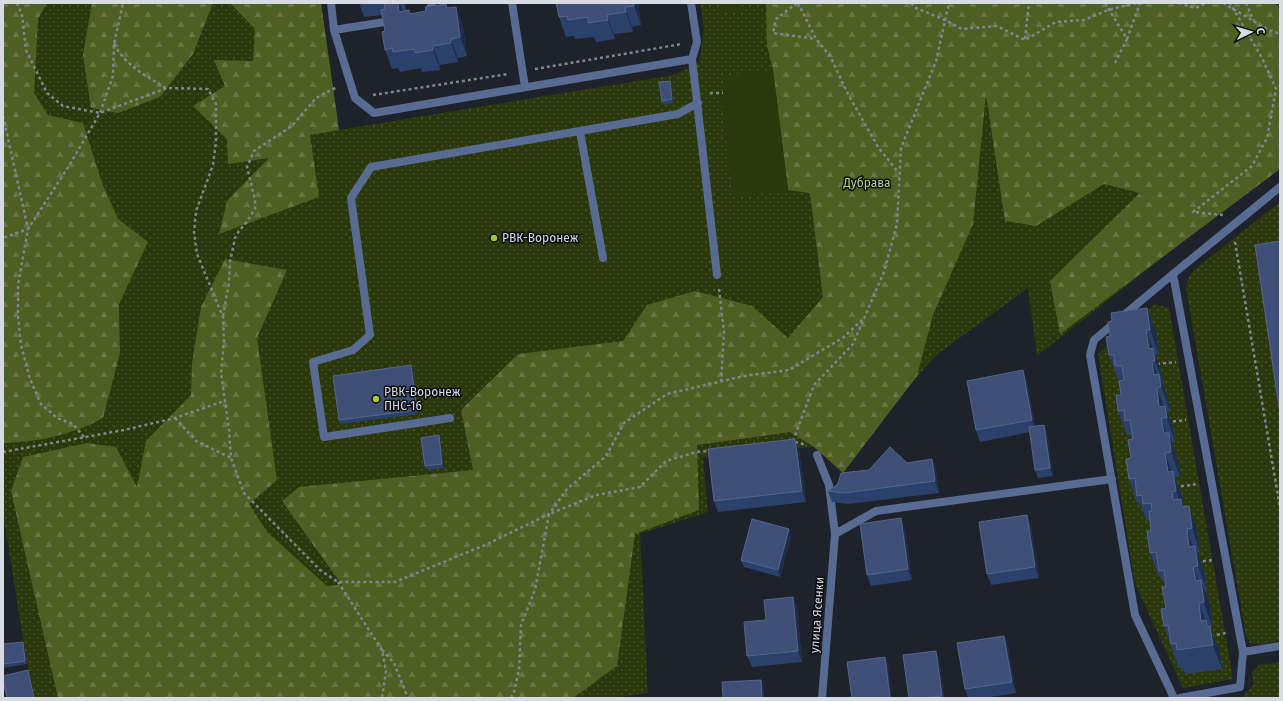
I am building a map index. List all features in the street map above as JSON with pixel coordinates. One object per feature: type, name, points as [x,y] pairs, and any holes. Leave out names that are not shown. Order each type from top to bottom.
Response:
[{"type":"street","points":[[331,3],[334,30],[355,98],[374,113],[692,59]]},
{"type":"street","points":[[416,18],[429,16],[432,3]]},
{"type":"street","points":[[512,3],[525,87]]},
{"type":"street","points":[[691,3],[697,42],[692,59],[717,274]]},
{"type":"street","points":[[334,30],[391,22]]},
{"type":"street","points":[[450,418],[324,437],[313,362],[352,350],[370,335],[351,198],[371,167],[678,114],[698,103]]},
{"type":"street","points":[[580,132],[603,258]]},
{"type":"street","points":[[1174,698],[1135,614],[1090,355],[1094,340],[1280,187]]},
{"type":"street","points":[[1173,274],[1243,652],[1240,687],[1180,698]]},
{"type":"street","name":"улица Ясенки","points":[[817,455],[829,485],[835,534],[822,698]]},
{"type":"street","points":[[835,534],[876,511],[1112,479]]},
{"type":"street","points":[[1243,652],[1280,646]]},
{"type":"path","points":[[3,238],[28,229],[68,169],[100,112],[113,76],[114,44],[123,3]]},
{"type":"path","points":[[816,39],[773,33],[776,19],[798,3],[816,39],[830,56],[848,94],[878,147],[899,172]]},
{"type":"path","points":[[912,3],[916,8],[962,29],[997,26],[1024,40]]},
{"type":"path","points":[[792,442],[814,385],[853,344],[884,272],[897,224],[901,148],[936,61],[949,3]]},
{"type":"path","points":[[1024,40],[1029,3]]},
{"type":"path","points":[[1105,3],[1127,39]]},
{"type":"path","points":[[1024,40],[1056,22],[1084,20],[1108,10],[1136,3]]},
{"type":"path","points":[[1114,65],[1127,39],[1140,3]]},
{"type":"path","points":[[1179,3],[1195,8],[1206,3]]},
{"type":"path","points":[[1223,3],[1280,34]]},
{"type":"path","points":[[1230,3],[1262,58],[1276,89],[1267,138],[1252,166],[1193,212],[1242,218]]},
{"type":"path","points":[[1246,3],[1254,21]]},
{"type":"path","points":[[114,44],[120,55],[138,71],[167,88]]},
{"type":"path","points":[[223,316],[229,284],[230,262],[236,238],[239,231],[255,208],[255,200],[247,167],[254,151],[292,126],[316,98],[349,80]]},
{"type":"path","points":[[3,116],[28,229],[18,285],[20,345],[30,378],[41,404],[57,418],[73,424],[84,437]]},
{"type":"path","points":[[1232,226],[1280,508]]},
{"type":"path","points":[[717,274],[724,332],[721,382]]},
{"type":"path","points":[[1156,364],[1190,360]]},
{"type":"path","points":[[3,452],[124,430],[174,418],[224,401]]},
{"type":"path","points":[[174,418],[196,441],[231,458]]},
{"type":"path","points":[[1167,422],[1200,418]]},
{"type":"path","points":[[511,698],[514,692],[519,670],[521,624],[535,590],[549,514],[596,496],[640,487],[666,461],[697,452],[713,451]]},
{"type":"path","points":[[1175,487],[1212,483]]},
{"type":"path","points":[[338,582],[382,650],[394,663],[407,698]]},
{"type":"path","points":[[382,650],[386,671],[382,698]]},
{"type":"green space","name":"Дубрава","points":[[3,3],[321,3],[339,130],[673,75],[699,63],[704,28],[700,3],[1280,3],[1280,165],[1037,356],[1028,288],[935,356],[864,438],[814,447],[703,457],[708,512],[640,534],[648,693],[611,698],[35,698],[27,664],[3,513]]},
{"type":"green space","points":[[3,3],[47,3],[38,19],[34,93],[48,115],[83,123],[102,183],[118,219],[148,242],[119,304],[120,353],[103,418],[67,433],[42,439],[3,443]]},
{"type":"green space","points":[[92,3],[213,3],[193,54],[160,97],[118,113],[91,108],[83,55]]},
{"type":"green space","points":[[230,3],[321,3],[339,130],[310,135],[319,197],[219,234],[227,201],[269,158],[228,164],[227,139],[193,106],[225,86],[214,60],[253,61],[255,29]]},
{"type":"green space","points":[[720,3],[741,3],[742,11],[721,14]]},
{"type":"green space","name":"Дубрава","points":[[766,3],[1275,3],[1280,10],[1280,169],[1060,334],[1050,281],[1140,193],[1104,184],[1036,226],[1005,221],[986,94],[973,224],[933,315],[917,376],[843,473],[814,447],[790,432],[697,445],[699,510],[635,534],[617,666],[573,698],[58,698],[11,491],[23,457],[87,443],[116,447],[137,487],[146,441],[191,395],[192,363],[201,307],[225,259],[287,270],[257,338],[277,480],[249,504],[268,533],[327,586],[342,585],[282,501],[299,487],[473,470],[461,410],[518,354],[623,341],[647,305],[695,291],[752,306],[788,338],[823,297],[810,193],[788,190],[773,70],[767,46]]},
{"type":"green space","points":[[773,70],[788,190],[733,197],[721,95],[725,92],[723,76]]},
{"type":"green space","points":[[1280,202],[1280,641],[1258,644],[1250,643],[1246,636],[1186,288],[1188,278],[1194,270]]},
{"type":"green space","points":[[1155,304],[1169,308],[1233,679],[1183,688],[1135,584],[1098,354]]},
{"type":"green space","points":[[1280,662],[1280,698],[1242,698],[1254,684],[1252,673],[1259,665]]},
{"type":"building","points":[[384,3],[398,3],[399,12],[409,10],[410,14],[426,11],[425,7],[446,4],[447,8],[456,7],[460,37],[451,39],[451,43],[433,46],[433,50],[415,53],[414,49],[393,52],[392,48],[385,50],[382,32],[385,31],[381,10],[385,9]]},
{"type":"building","points":[[556,3],[634,3],[634,6],[625,7],[626,12],[607,15],[608,20],[588,23],[588,17],[568,20],[567,16],[559,17]]},
{"type":"building","points":[[670,81],[672,99],[662,101],[659,82]]},
{"type":"building","points":[[1280,241],[1280,414],[1255,245]]},
{"type":"building","points":[[1147,308],[1150,330],[1146,330],[1149,349],[1153,348],[1155,361],[1152,361],[1154,375],[1159,374],[1161,387],[1157,388],[1159,407],[1165,406],[1167,418],[1161,418],[1164,433],[1169,433],[1171,452],[1165,453],[1168,472],[1173,471],[1176,491],[1172,492],[1173,500],[1181,499],[1182,507],[1189,506],[1192,528],[1187,529],[1189,547],[1195,546],[1198,566],[1193,567],[1196,581],[1201,580],[1204,602],[1199,603],[1201,621],[1206,620],[1207,627],[1210,626],[1213,645],[1177,650],[1176,643],[1171,644],[1168,625],[1164,626],[1161,609],[1166,608],[1162,587],[1166,587],[1164,570],[1159,571],[1156,552],[1150,553],[1147,531],[1151,531],[1149,511],[1152,511],[1151,503],[1143,504],[1142,495],[1137,496],[1135,478],[1129,479],[1126,459],[1131,458],[1128,440],[1133,439],[1130,420],[1125,421],[1124,410],[1118,411],[1116,395],[1121,395],[1119,381],[1124,380],[1122,366],[1115,366],[1114,355],[1109,355],[1106,337],[1110,336],[1108,322],[1112,321],[1111,313]]},
{"type":"building","points":[[411,365],[417,410],[339,420],[333,376]]},
{"type":"building","points":[[1023,370],[1032,420],[976,430],[967,381]]},
{"type":"building","points":[[1044,425],[1050,468],[1035,470],[1029,427]]},
{"type":"building","points":[[439,435],[442,464],[425,466],[421,438]]},
{"type":"building","points":[[795,439],[802,491],[714,501],[708,449]]},
{"type":"building","points":[[890,447],[907,463],[932,459],[935,481],[844,493],[828,491],[838,484],[841,473],[869,470]]},
{"type":"building","points":[[1027,515],[1035,567],[987,574],[979,522]]},
{"type":"building","points":[[901,518],[908,569],[867,575],[860,524]]},
{"type":"building","points":[[752,519],[789,529],[778,570],[741,560]]},
{"type":"building","points":[[793,597],[798,651],[747,656],[744,622],[766,620],[764,600]]},
{"type":"building","points":[[1004,636],[1012,682],[965,689],[957,643]]},
{"type":"building","points":[[23,642],[25,661],[3,664],[3,644]]},
{"type":"building","points":[[936,651],[942,696],[909,698],[903,655]]},
{"type":"building","points":[[885,657],[890,698],[852,698],[847,662]]},
{"type":"building","points":[[28,670],[34,698],[7,698],[3,676]]},
{"type":"building","points":[[761,680],[762,698],[723,698],[722,682]]},
{"type":"place","name":"РВК-Воронеж","points":[[494,238]]},
{"type":"place","name":"РВК-Воронеж ПНС-16","points":[[376,399]]}]
